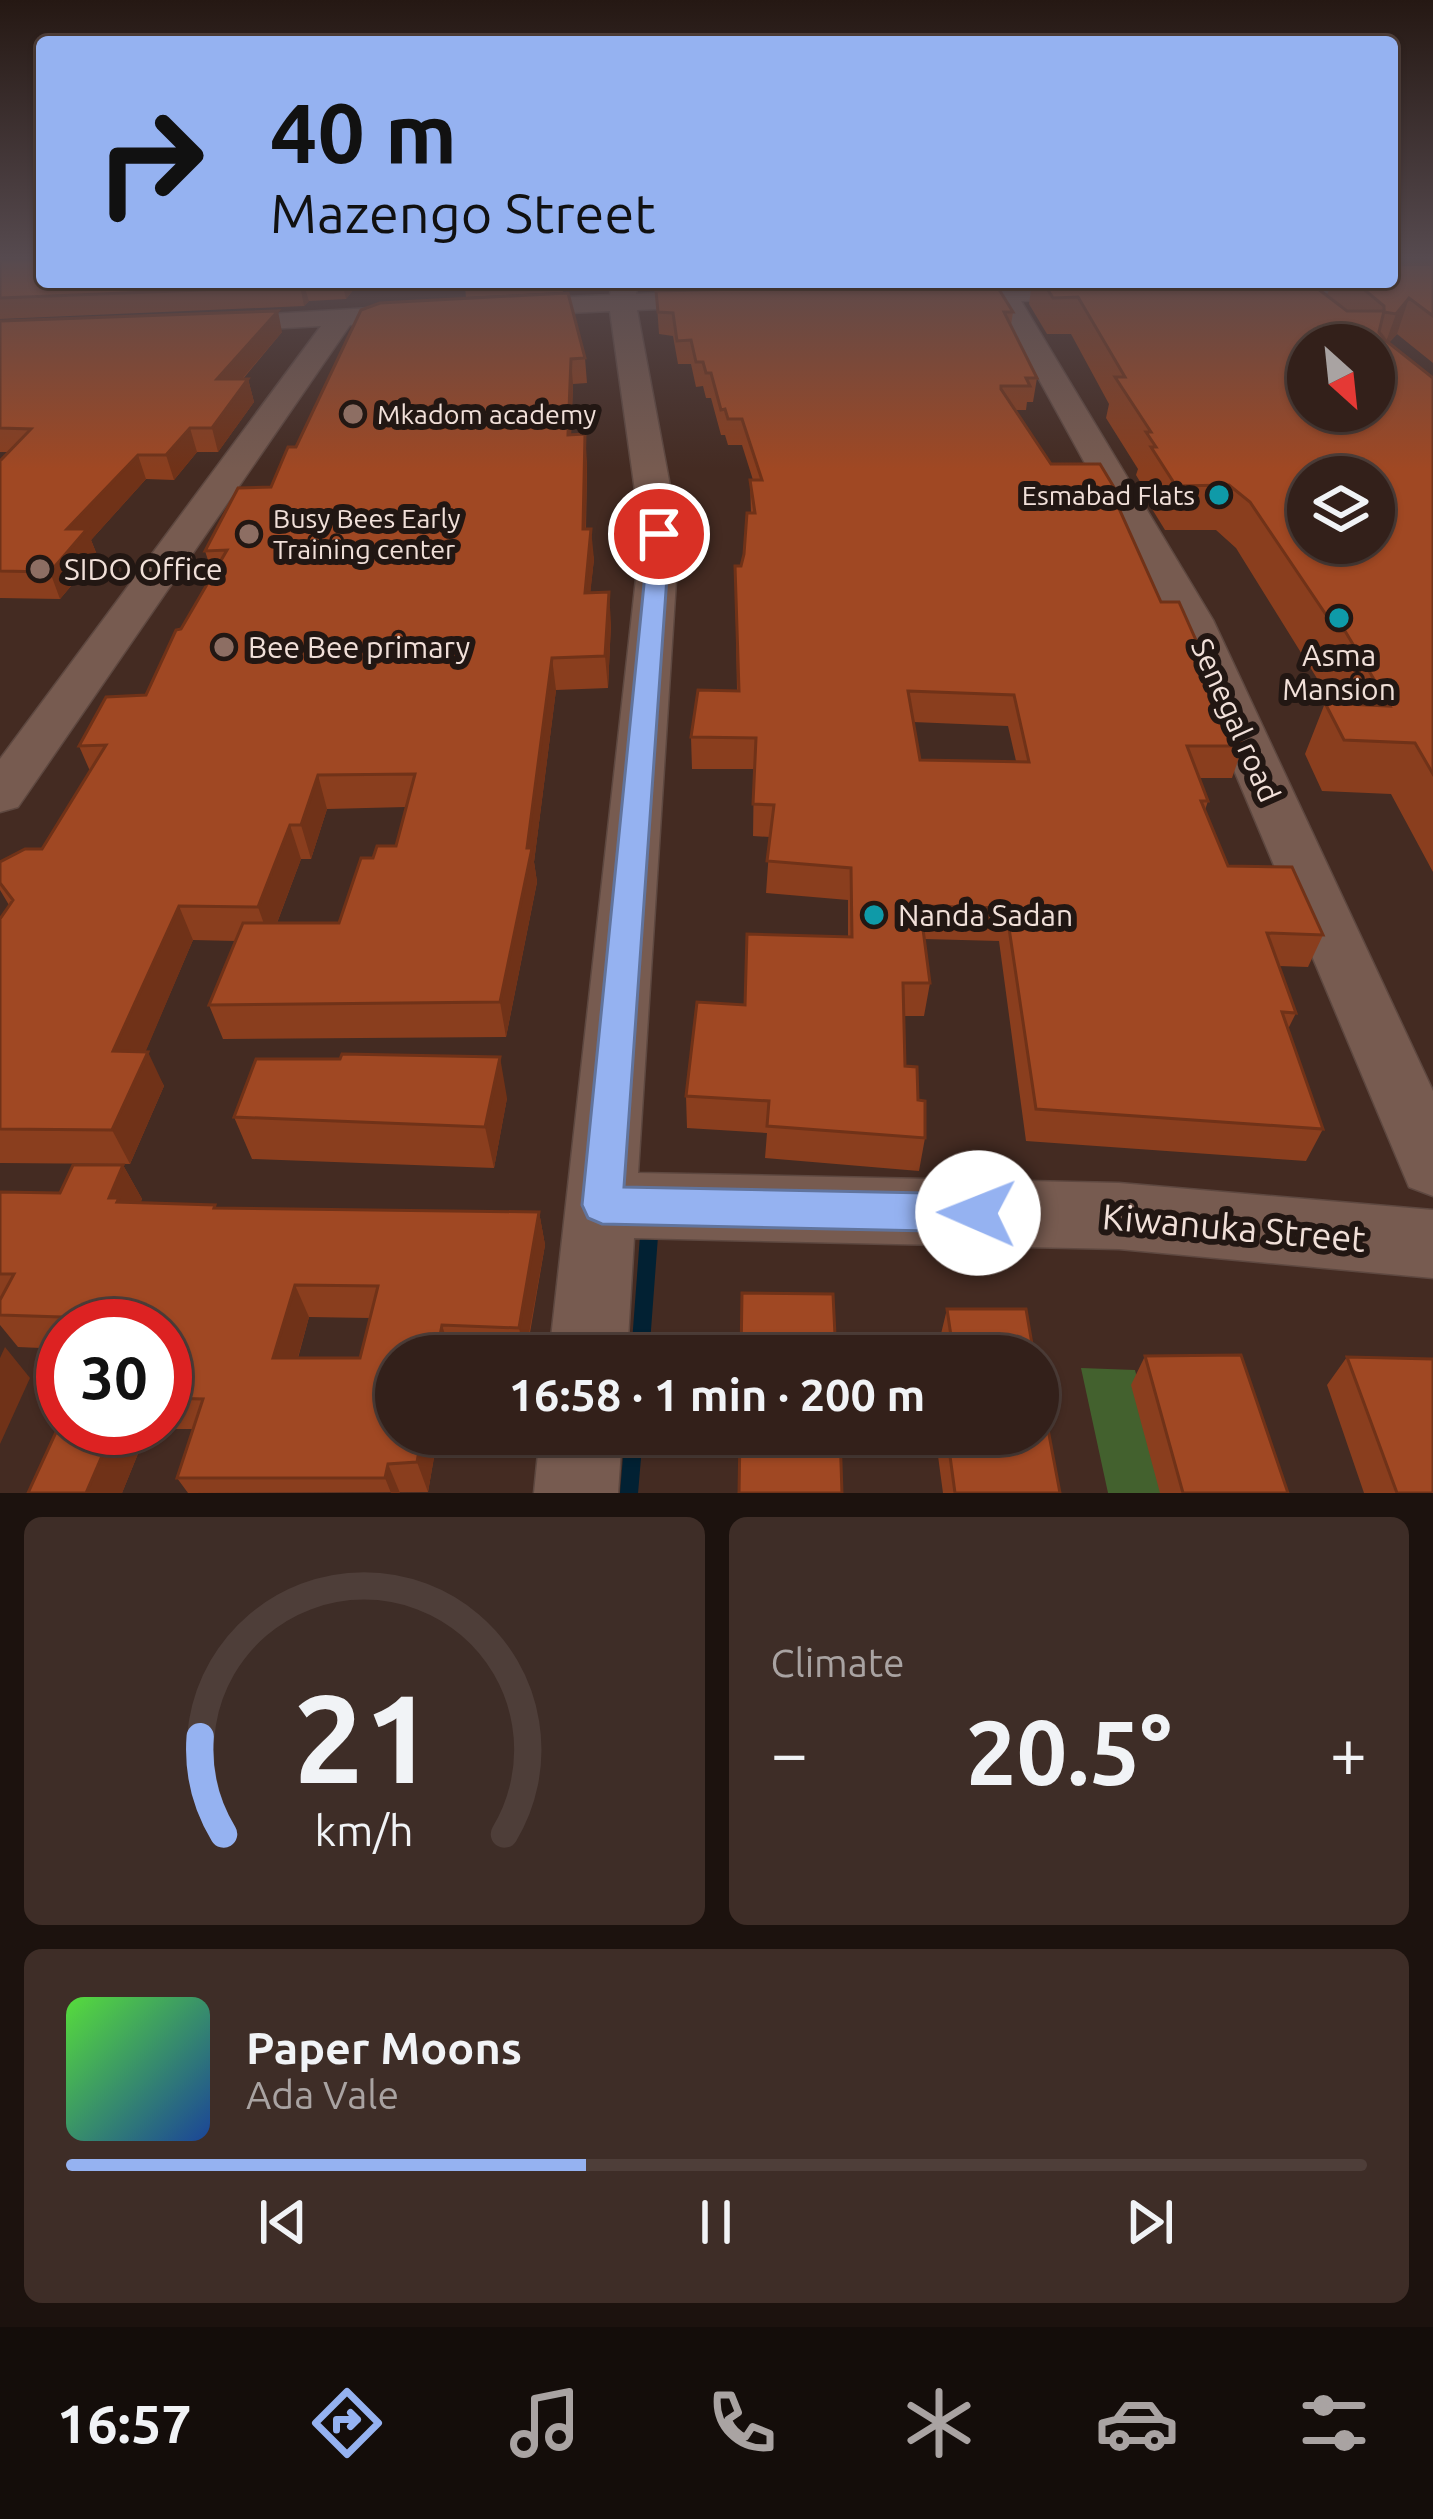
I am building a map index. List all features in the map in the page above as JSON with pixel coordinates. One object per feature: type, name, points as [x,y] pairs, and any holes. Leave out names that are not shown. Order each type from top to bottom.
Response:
[{"type":"street","points":[[0,795],[333,330]]},
{"type":"street","points":[[590,1335],[659,534],[629,330]]},
{"type":"street","name":"Senegal road","points":[[1027,330],[1192,620],[1433,1165]]},
{"type":"street","name":"Kiwanuka Street","points":[[602,1205],[1119,1216],[1433,1244]]},
{"type":"street","points":[[576,1493],[579,1455]]},
{"type":"green space","points":[[1081,1368],[1135,1370],[1166,1493],[1108,1493]]},
{"type":"building","points":[[0,330],[261,330],[217,379],[248,379],[212,428],[190,428],[166,455],[138,455],[67,529],[87,529],[50,572],[0,571],[0,461],[31,429],[0,428]]},
{"type":"building","points":[[352,330],[578,330],[585,358],[571,359],[568,435],[585,434],[583,529],[591,529],[585,593],[609,592],[605,656],[552,658],[527,848],[532,848],[500,1002],[209,1005],[243,923],[339,923],[361,858],[373,858],[377,846],[396,846],[415,774],[318,775],[301,825],[290,825],[258,907],[179,906],[113,1051],[148,1052],[112,1130],[0,1129],[0,919],[13,900],[0,883],[0,862],[25,849],[42,849],[106,745],[79,746],[106,697],[146,695],[176,630],[181,629],[227,550],[205,551],[238,488],[271,487],[288,447],[296,447]]},
{"type":"building","points":[[675,330],[1013,330],[1037,378],[1026,378],[1030,386],[1001,389],[1051,464],[1100,464],[1124,504],[1117,504],[1161,602],[1179,602],[1243,746],[1187,746],[1208,801],[1201,801],[1228,866],[1292,867],[1323,935],[1267,933],[1296,1013],[1282,1012],[1323,1129],[1036,1109],[1006,908],[920,906],[930,983],[903,983],[905,1066],[917,1067],[918,1100],[925,1101],[925,1138],[767,1126],[769,1101],[686,1096],[697,1002],[745,1005],[747,934],[852,937],[851,868],[767,861],[774,805],[753,804],[756,738],[691,737],[698,690],[739,691],[735,566],[741,566],[744,554],[747,513],[755,513],[750,480],[762,480],[742,419],[728,419],[725,409],[721,410],[711,373],[706,373],[703,362],[696,362],[691,340],[677,341]],"holes":[[[908,691],[1014,695],[1029,762],[920,760]]]},
{"type":"building","points":[[1097,330],[1287,330],[1287,432],[1395,432],[1395,348],[1433,378],[1433,774],[1415,743],[1344,740],[1325,703],[1390,706],[1345,631],[1337,631],[1292,564],[1395,564],[1395,456],[1287,456],[1287,557],[1250,502],[1229,485],[1176,486],[1151,447],[1156,447],[1146,432],[1151,432],[1115,377],[1125,377]]},
{"type":"building","points":[[342,1054],[500,1057],[485,1127],[234,1117],[256,1059],[340,1059]]},
{"type":"building","points":[[73,1165],[123,1165],[109,1198],[119,1198],[117,1202],[214,1208],[539,1212],[519,1328],[442,1325],[440,1335],[375,1335],[375,1455],[418,1455],[417,1462],[388,1464],[385,1478],[177,1478],[185,1455],[192,1455],[192,1432],[203,1399],[192,1399],[192,1299],[36,1299],[36,1316],[0,1315],[0,1300],[14,1274],[0,1274],[0,1192],[60,1193]],"holes":[[[295,1285],[378,1286],[360,1358],[273,1358]]]},
{"type":"building","points":[[742,1293],[833,1294],[835,1335],[741,1335]]},
{"type":"building","points":[[947,1309],[1026,1309],[1030,1335],[951,1335]]},
{"type":"building","points":[[1241,1355],[1288,1493],[1183,1493],[1145,1356]]},
{"type":"building","points":[[1347,1357],[1433,1359],[1433,1493],[1397,1493]]},
{"type":"building","points":[[46,1455],[102,1455],[86,1493],[28,1493]]},
{"type":"building","points":[[740,1455],[841,1455],[842,1493],[739,1493]]},
{"type":"building","points":[[950,1455],[1053,1455],[1060,1493],[955,1493]]},
{"type":"waterway","points":[[642,1335],[649,1236]]},
{"type":"waterway","points":[[629,1493],[632,1455]]},
{"type":"place","name":"Mkadom academy","points":[[353,414]]},
{"type":"place","name":"Esmabad Flats","points":[[1219,495]]},
{"type":"place","name":"Busy Bees Early Training center","points":[[249,534]]},
{"type":"place","name":"SIDO Office","points":[[40,569]]},
{"type":"place","name":"Asma Mansion","points":[[1339,618]]},
{"type":"place","name":"Bee Bee primary","points":[[224,647]]},
{"type":"place","name":"Nanda Sadan","points":[[874,915]]},
{"type":"route","points":[[659,534],[602,1205],[978,1213]]}]
